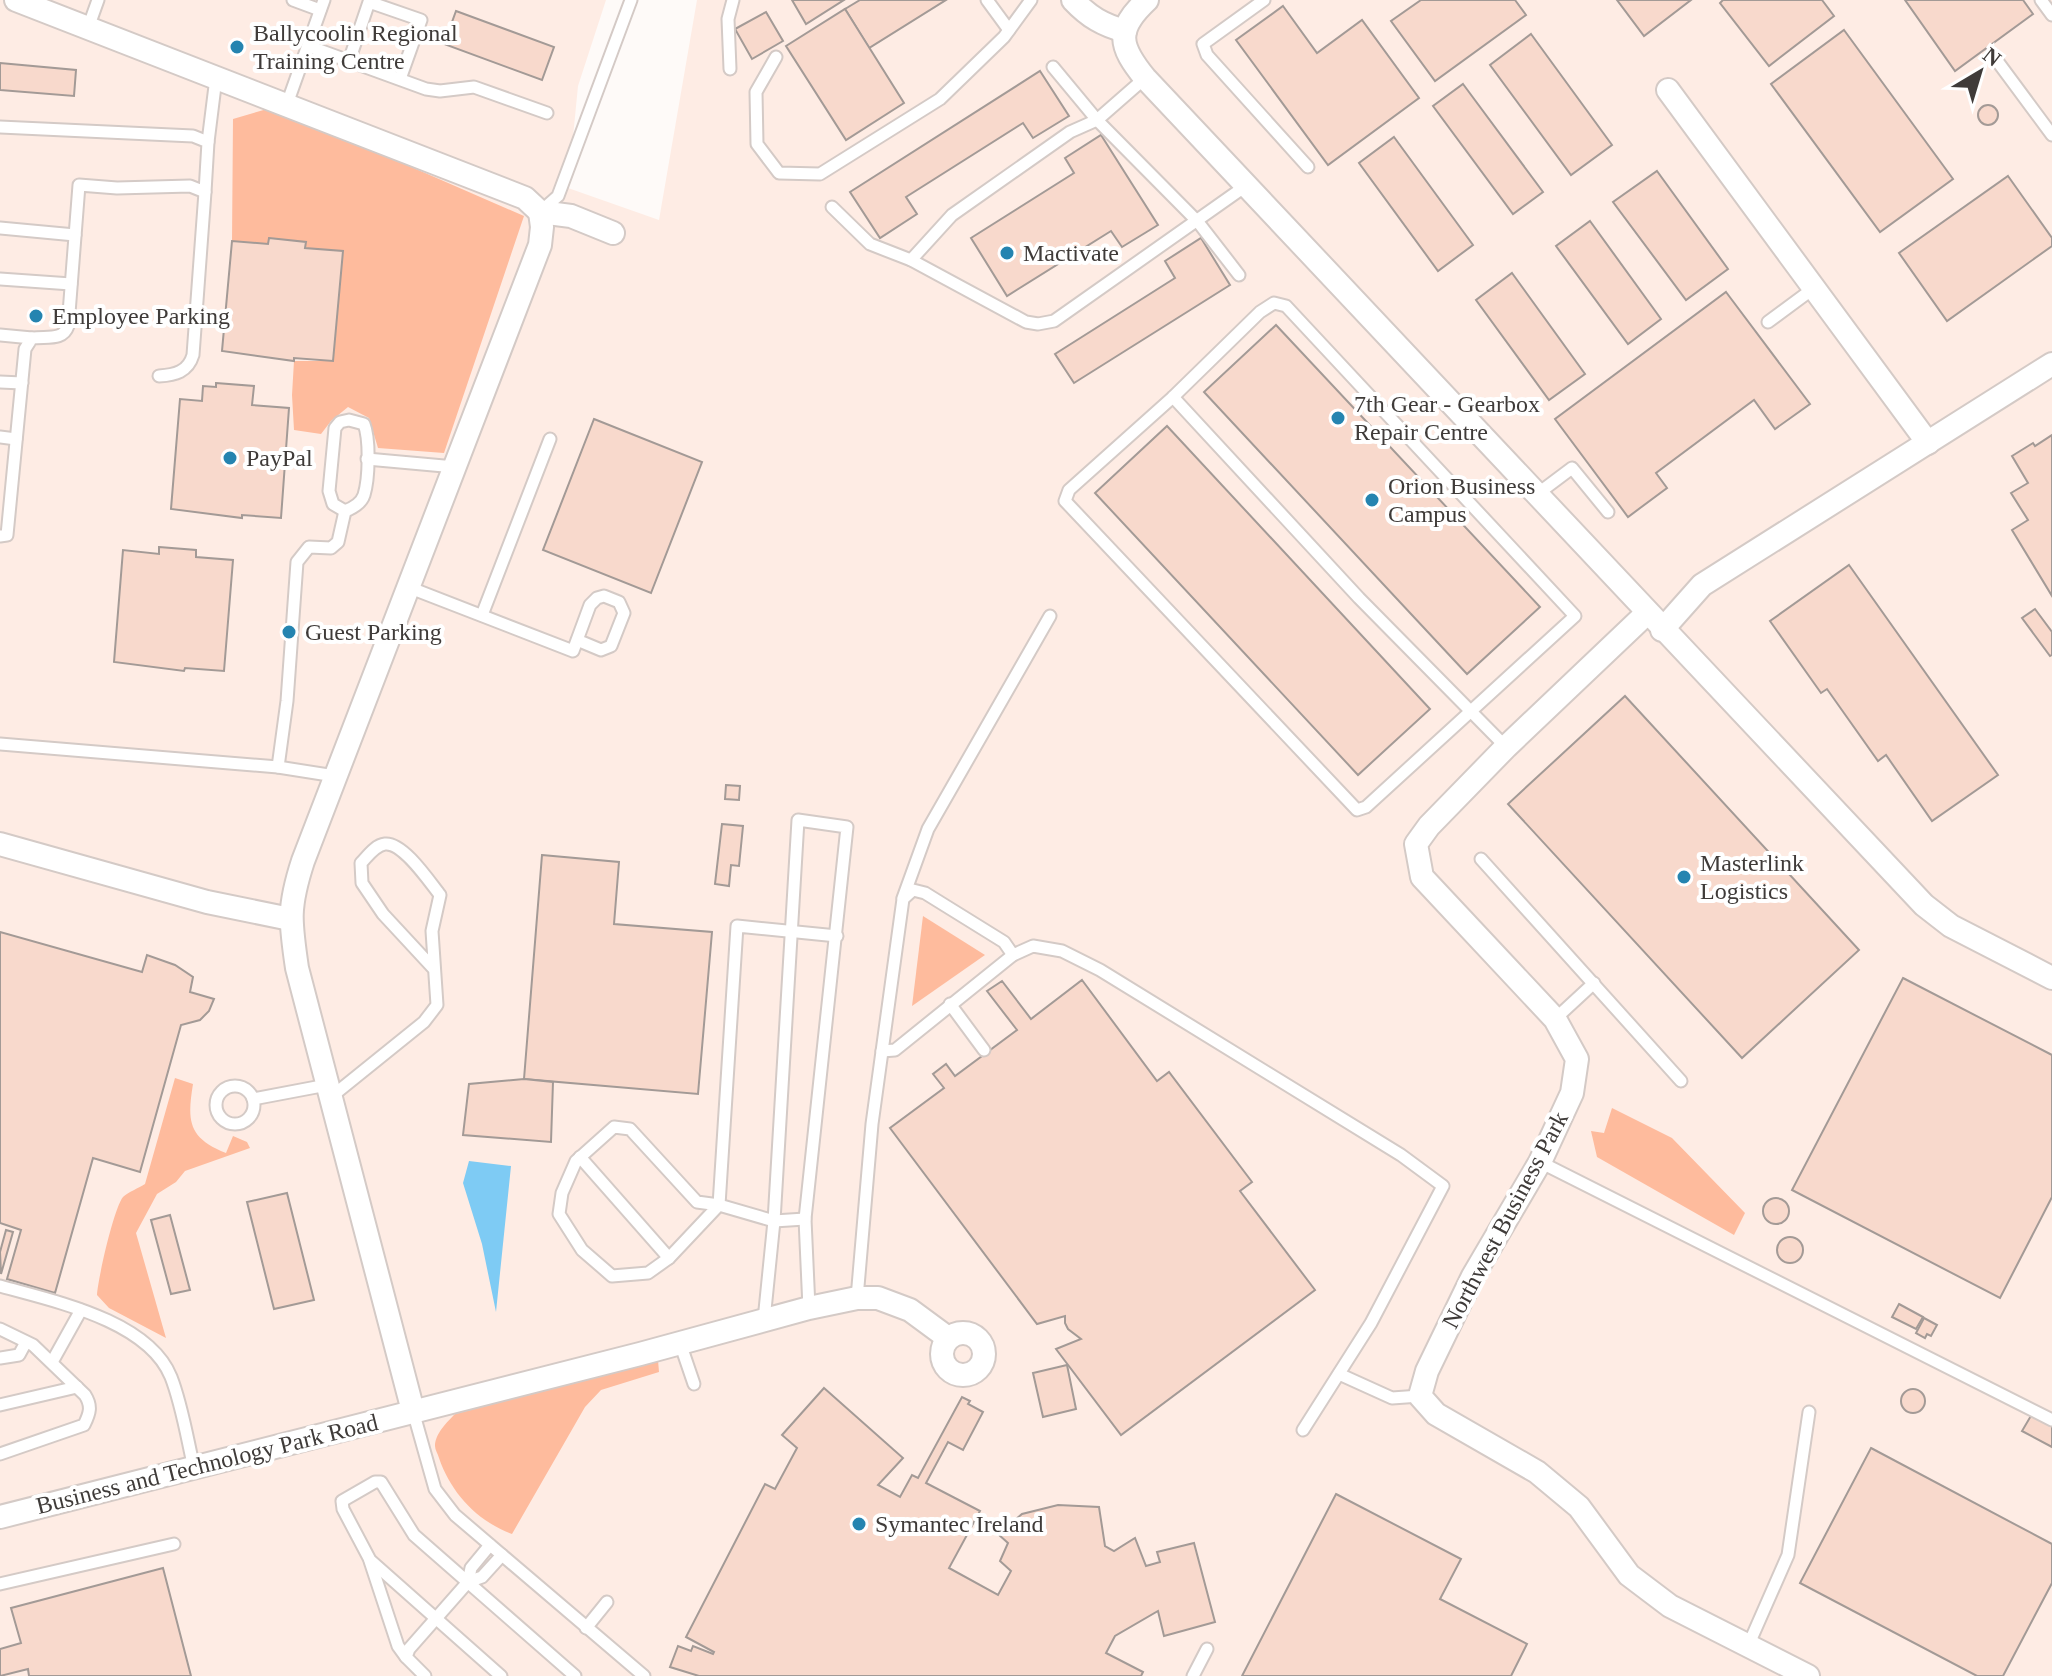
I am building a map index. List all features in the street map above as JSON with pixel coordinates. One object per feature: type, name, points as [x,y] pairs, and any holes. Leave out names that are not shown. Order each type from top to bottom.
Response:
[{"type":"street","points":[[16,0],[525,198],[540,212],[571,216],[613,233]]},
{"type":"street","points":[[1073,0],[1105,26],[1125,31]]},
{"type":"street","points":[[1147,0],[1135,12],[1125,31],[1126,55],[1145,78],[1924,905],[1951,926],[2052,978]]},
{"type":"street","points":[[1668,90],[1928,443]]},
{"type":"street","points":[[413,1411],[297,968],[290,919],[292,896],[335,776],[540,245],[540,212]]},
{"type":"street","name":"Northwest Business Park","points":[[1420,1396],[1427,1371],[1473,1276],[1540,1162],[1572,1093],[1577,1059],[1555,1019],[1422,877],[1416,844],[1429,826],[1506,747],[1654,621],[1702,585],[2052,364]]},
{"type":"street","points":[[0,844],[207,902],[290,919]]},
{"type":"street","points":[[857,1298],[878,1298],[910,1310],[948,1338]]},
{"type":"street","name":"Business and Technology Park Road","points":[[0,1517],[857,1298]]},
{"type":"street","points":[[1420,1396],[1436,1414],[1537,1472],[1579,1507],[1629,1575],[1670,1606],[1808,1676]]},
{"type":"lane","points":[[88,28],[98,0]]},
{"type":"lane","points":[[287,104],[322,5],[293,0]]},
{"type":"lane","points":[[540,212],[558,196],[631,0]]},
{"type":"lane","points":[[730,69],[728,19],[733,0]]},
{"type":"lane","points":[[987,0],[1009,30]]},
{"type":"lane","points":[[776,57],[756,92],[757,144],[779,173],[820,174],[940,99],[1009,30],[1031,0]]},
{"type":"lane","points":[[1264,0],[1203,44],[1207,55],[1308,167]]},
{"type":"lane","points":[[2041,0],[2052,15]]},
{"type":"lane","points":[[349,61],[369,2],[421,20],[400,79]]},
{"type":"lane","points":[[308,46],[440,91],[474,87],[547,113]]},
{"type":"lane","points":[[1992,54],[2052,135]]},
{"type":"lane","points":[[1053,67],[1097,120],[1198,222],[1239,275]]},
{"type":"lane","points":[[159,376],[173,376],[184,370],[193,355],[208,142],[216,78]]},
{"type":"lane","points":[[911,260],[952,215],[1070,132],[1097,120],[1145,78]]},
{"type":"lane","points":[[0,127],[193,136],[208,142]]},
{"type":"lane","points":[[0,335],[32,338],[61,337],[65,334],[79,185],[117,188],[190,186],[205,192]]},
{"type":"lane","points":[[832,207],[870,244],[911,260],[1026,322],[1038,324],[1054,321],[1247,185]]},
{"type":"lane","points":[[0,228],[75,235]]},
{"type":"lane","points":[[0,279],[71,284]]},
{"type":"lane","points":[[1768,322],[1814,288]]},
{"type":"lane","points":[[1274,303],[1286,306],[1575,616],[1471,713],[1366,807],[1357,810],[1065,501],[1069,490],[1173,397],[1260,312],[1274,303]]},
{"type":"lane","points":[[0,536],[7,535],[6,484],[16,439],[25,349],[32,338]]},
{"type":"lane","points":[[0,382],[22,383]]},
{"type":"lane","points":[[1173,397],[1359,598],[1506,747]]},
{"type":"lane","points":[[349,420],[364,424],[368,435],[367,459],[363,496],[355,508],[345,511],[333,504],[329,491],[335,428],[340,422],[349,420]]},
{"type":"lane","points":[[0,437],[16,439]]},
{"type":"lane","points":[[482,615],[550,439]]},
{"type":"lane","points":[[367,459],[455,467]]},
{"type":"lane","points":[[1536,495],[1572,468],[1608,512]]},
{"type":"lane","points":[[278,767],[287,701],[297,562],[309,547],[331,548],[338,542],[345,511]]},
{"type":"lane","points":[[408,587],[573,651],[577,640],[593,601],[604,596],[619,602],[624,613],[611,646],[601,650],[577,640]]},
{"type":"lane","points":[[857,1298],[869,1156],[903,899],[928,829],[1050,616]]},
{"type":"lane","points":[[0,744],[278,767],[335,776]]},
{"type":"lane","points":[[764,1320],[774,1221],[798,820],[847,827],[805,1219],[809,1308]]},
{"type":"lane","points":[[253,1099],[329,1091],[424,1022],[437,1005],[432,931],[440,895],[400,847],[386,843],[361,863],[362,883],[383,914],[434,969]]},
{"type":"lane","points":[[1481,859],[1681,1081]]},
{"type":"lane","points":[[903,899],[913,890],[925,893],[1004,942],[1013,955]]},
{"type":"lane","points":[[805,1219],[774,1221],[719,1205],[697,1202],[630,1129],[614,1127],[580,1157],[562,1193],[559,1214],[582,1250],[612,1276],[648,1273],[669,1258],[719,1205],[737,926],[837,936]]},
{"type":"lane","points":[[882,1051],[895,1050],[1013,955],[1033,946],[1062,951],[1100,970],[1401,1155],[1443,1186],[1371,1323],[1303,1430]]},
{"type":"lane","points":[[1555,1019],[1594,983]]},
{"type":"lane","points":[[950,1004],[984,1050]]},
{"type":"lane","points":[[580,1157],[669,1258]]},
{"type":"lane","points":[[1540,1162],[2052,1420]]},
{"type":"lane","points":[[0,1286],[81,1310],[138,1337],[161,1359],[170,1375],[194,1468]]},
{"type":"lane","points":[[52,1362],[81,1310]]},
{"type":"lane","points":[[0,1329],[26,1342],[52,1362],[90,1404],[84,1425],[0,1454]]},
{"type":"lane","points":[[0,1358],[19,1355],[26,1342]]},
{"type":"lane","points":[[680,1343],[694,1384]]},
{"type":"lane","points":[[1339,1374],[1392,1398],[1420,1396]]},
{"type":"lane","points":[[0,1405],[77,1387]]},
{"type":"lane","points":[[413,1411],[435,1489],[455,1515],[644,1676]]},
{"type":"lane","points":[[1748,1646],[1788,1555],[1809,1412]]},
{"type":"lane","points":[[425,1676],[398,1646],[370,1560],[343,1509],[342,1501],[375,1482],[381,1482],[390,1493],[410,1531],[575,1676]]},
{"type":"lane","points":[[0,1584],[174,1544]]},
{"type":"lane","points":[[468,1582],[471,1568],[490,1545]]},
{"type":"lane","points":[[406,1657],[409,1649],[468,1582],[482,1577],[502,1555]]},
{"type":"lane","points":[[370,1560],[501,1676]]},
{"type":"lane","points":[[586,1628],[607,1602]]},
{"type":"lane","points":[[1193,1676],[1207,1649]]},
{"type":"shaded area","points":[[0,0],[606,0],[578,86],[568,188],[659,220],[697,0],[2052,0],[2052,1676],[0,1676]]},
{"type":"shaded area","points":[[274,107],[524,216],[444,453],[378,448],[369,418],[348,407],[321,434],[294,430],[294,361],[333,361],[343,251],[232,241],[233,119]]},
{"type":"shaded area","points":[[923,916],[985,955],[912,1006]]},
{"type":"shaded area","points":[[175,1078],[193,1084],[191,1118],[193,1127],[204,1141],[226,1153],[233,1136],[247,1142],[250,1148],[185,1171],[176,1182],[157,1194],[136,1233],[166,1338],[109,1308],[97,1295],[115,1215],[123,1197],[145,1184]]},
{"type":"shaded area","points":[[1612,1108],[1672,1138],[1745,1213],[1734,1235],[1597,1157],[1591,1131],[1604,1133]]},
{"type":"shaded area","points":[[658,1360],[659,1372],[601,1390],[585,1407],[512,1534],[488,1522],[467,1504],[444,1471],[435,1446],[439,1433],[455,1414]]},
{"type":"water","points":[[469,1161],[511,1166],[496,1312],[482,1244],[463,1183]]},
{"type":"building","points":[[792,0],[844,0],[806,24]]},
{"type":"building","points":[[860,0],[946,0],[869,48],[845,9]]},
{"type":"building","points":[[1421,0],[1515,0],[1526,15],[1435,81],[1391,21]]},
{"type":"building","points":[[1617,0],[1691,0],[1644,36]]},
{"type":"building","points":[[1723,0],[1822,0],[1834,16],[1769,66],[1720,3]]},
{"type":"building","points":[[1905,0],[2023,0],[2033,14],[1955,71]]},
{"type":"building","points":[[1283,6],[1317,53],[1362,20],[1419,98],[1328,165],[1236,40]]},
{"type":"building","points":[[845,9],[904,103],[846,140],[786,46]]},
{"type":"building","points":[[456,11],[554,47],[542,80],[444,44]]},
{"type":"building","points":[[766,12],[783,41],[752,59],[735,29]]},
{"type":"building","points":[[1844,30],[1953,179],[1880,232],[1771,84]]},
{"type":"building","points":[[1531,34],[1612,145],[1571,175],[1490,65]]},
{"type":"building","points":[[0,63],[76,70],[74,96],[0,90]]},
{"type":"building","points":[[1040,71],[1069,116],[1033,138],[1023,123],[906,197],[917,214],[880,238],[850,192]]},
{"type":"building","points":[[1463,84],[1543,192],[1513,214],[1433,106]]},
{"type":"building","points":[[1988,105],[1995,108],[1998,115],[1995,122],[1988,125],[1981,122],[1978,115],[1981,108]]},
{"type":"building","points":[[1101,135],[1158,225],[1122,247],[1111,231],[1007,296],[971,238],[1074,173],[1065,158]]},
{"type":"building","points":[[1394,137],[1473,245],[1438,271],[1359,163]]},
{"type":"building","points":[[1657,171],[1728,269],[1686,300],[1613,202]]},
{"type":"building","points":[[2008,176],[2052,238],[2052,246],[1947,321],[1899,253]]},
{"type":"building","points":[[1590,221],[1661,319],[1628,344],[1556,246]]},
{"type":"building","points":[[269,238],[306,242],[305,248],[343,251],[333,361],[294,358],[294,361],[222,351],[232,241],[268,244]]},
{"type":"building","points":[[1201,238],[1230,285],[1074,383],[1055,354],[1175,278],[1165,261]]},
{"type":"building","points":[[1512,273],[1585,374],[1549,400],[1476,300]]},
{"type":"building","points":[[1726,292],[1810,404],[1775,429],[1754,400],[1656,473],[1667,488],[1628,517],[1555,419]]},
{"type":"building","name":"Orion Business Campus","points":[[1276,325],[1540,607],[1467,674],[1204,392]]},
{"type":"building","name":"PayPal","points":[[216,383],[254,386],[252,405],[289,408],[281,518],[242,515],[242,518],[171,509],[180,399],[202,401],[203,386],[216,387]]},
{"type":"building","points":[[594,419],[702,462],[651,593],[543,550]]},
{"type":"building","points":[[1167,426],[1430,709],[1358,775],[1095,493]]},
{"type":"building","points":[[2052,435],[2052,596],[2012,530],[2028,520],[2011,493],[2028,483],[2012,456]]},
{"type":"building","points":[[159,547],[196,550],[196,557],[233,560],[224,671],[185,668],[184,671],[114,662],[123,550],[159,554]]},
{"type":"building","points":[[1849,565],[1998,775],[1932,821],[1886,755],[1878,761],[1827,689],[1821,693],[1770,621]]},
{"type":"building","points":[[2035,609],[2052,632],[2050,656],[2022,618]]},
{"type":"building","name":"Masterlink Logistics","points":[[1625,696],[1859,950],[1742,1058],[1508,804]]},
{"type":"building","points":[[726,785],[740,786],[739,800],[725,799]]},
{"type":"building","points":[[722,824],[743,826],[739,866],[731,865],[729,886],[715,884]]},
{"type":"building","points":[[542,855],[619,862],[614,924],[712,932],[698,1094],[524,1079]]},
{"type":"building","points":[[0,932],[142,972],[147,955],[175,965],[193,977],[190,992],[214,999],[209,1011],[200,1020],[181,1025],[140,1172],[93,1158],[55,1293],[7,1279],[21,1230],[0,1223]]},
{"type":"building","points":[[1903,978],[2052,1055],[2052,1197],[2000,1298],[1792,1190]]},
{"type":"building","points":[[1082,980],[1157,1081],[1169,1072],[1252,1182],[1240,1191],[1315,1290],[1121,1435],[1056,1349],[1081,1339],[1068,1329],[1065,1316],[1037,1324],[890,1128],[944,1088],[933,1074],[946,1064],[955,1076],[1017,1030],[987,991],[1002,981],[1031,1019]]},
{"type":"building","points":[[524,1079],[553,1082],[551,1142],[463,1135],[469,1084]]},
{"type":"building","points":[[287,1193],[314,1300],[274,1309],[247,1202]]},
{"type":"building","points":[[1776,1198],[1785,1202],[1789,1211],[1785,1220],[1776,1224],[1767,1220],[1763,1211],[1767,1202]]},
{"type":"building","points":[[170,1215],[190,1290],[171,1294],[151,1220]]},
{"type":"building","points":[[6,1230],[13,1232],[1,1274],[0,1252]]},
{"type":"building","points":[[1790,1237],[1799,1241],[1803,1250],[1799,1259],[1790,1263],[1781,1259],[1777,1250],[1781,1241]]},
{"type":"building","points":[[1899,1304],[1923,1317],[1916,1329],[1892,1317]]},
{"type":"building","points":[[1924,1318],[1937,1325],[1931,1336],[1927,1334],[1925,1338],[1916,1333]]},
{"type":"building","points":[[1067,1365],[1076,1409],[1043,1417],[1033,1373]]},
{"type":"building","name":"Symantec Ireland","points":[[824,1388],[903,1458],[878,1485],[900,1497],[912,1475],[918,1478],[962,1397],[983,1412],[963,1450],[948,1442],[926,1483],[980,1511],[949,1568],[998,1595],[1011,1571],[1000,1561],[1008,1543],[998,1534],[1022,1514],[1058,1505],[1099,1507],[1105,1546],[1114,1551],[1135,1538],[1146,1566],[1160,1562],[1157,1552],[1194,1543],[1215,1622],[1164,1636],[1158,1611],[1115,1636],[1106,1653],[1143,1672],[1141,1676],[699,1676],[670,1667],[678,1646],[691,1651],[693,1646],[713,1654],[686,1637],[765,1484],[775,1489],[797,1448],[782,1435]]},
{"type":"building","points":[[1913,1389],[1921,1393],[1925,1401],[1921,1409],[1913,1413],[1905,1409],[1901,1401],[1905,1393]]},
{"type":"building","points":[[2032,1414],[2052,1425],[2052,1447],[2022,1431]]},
{"type":"building","points":[[1871,1448],[2052,1544],[2052,1583],[2003,1676],[1977,1676],[1800,1583]]},
{"type":"building","points":[[1336,1494],[1461,1559],[1440,1599],[1527,1644],[1511,1676],[1242,1676]]},
{"type":"building","points":[[163,1568],[191,1676],[29,1676],[28,1669],[0,1676],[0,1649],[21,1643],[11,1608]]},
{"type":"place","name":"Ballycoolin Regional Training Centre","points":[[237,47]]},
{"type":"place","name":"Mactivate","points":[[1007,253]]},
{"type":"place","name":"Employee Parking","points":[[36,316]]},
{"type":"place","name":"7th Gear - Gearbox Repair Centre","points":[[1338,418]]},
{"type":"place","name":"PayPal","points":[[230,458]]},
{"type":"place","name":"Orion Business Campus","points":[[1372,500]]},
{"type":"place","name":"Guest Parking","points":[[289,632]]},
{"type":"place","name":"Masterlink Logistics","points":[[1684,877]]},
{"type":"place","name":"Symantec Ireland","points":[[859,1524]]}]
